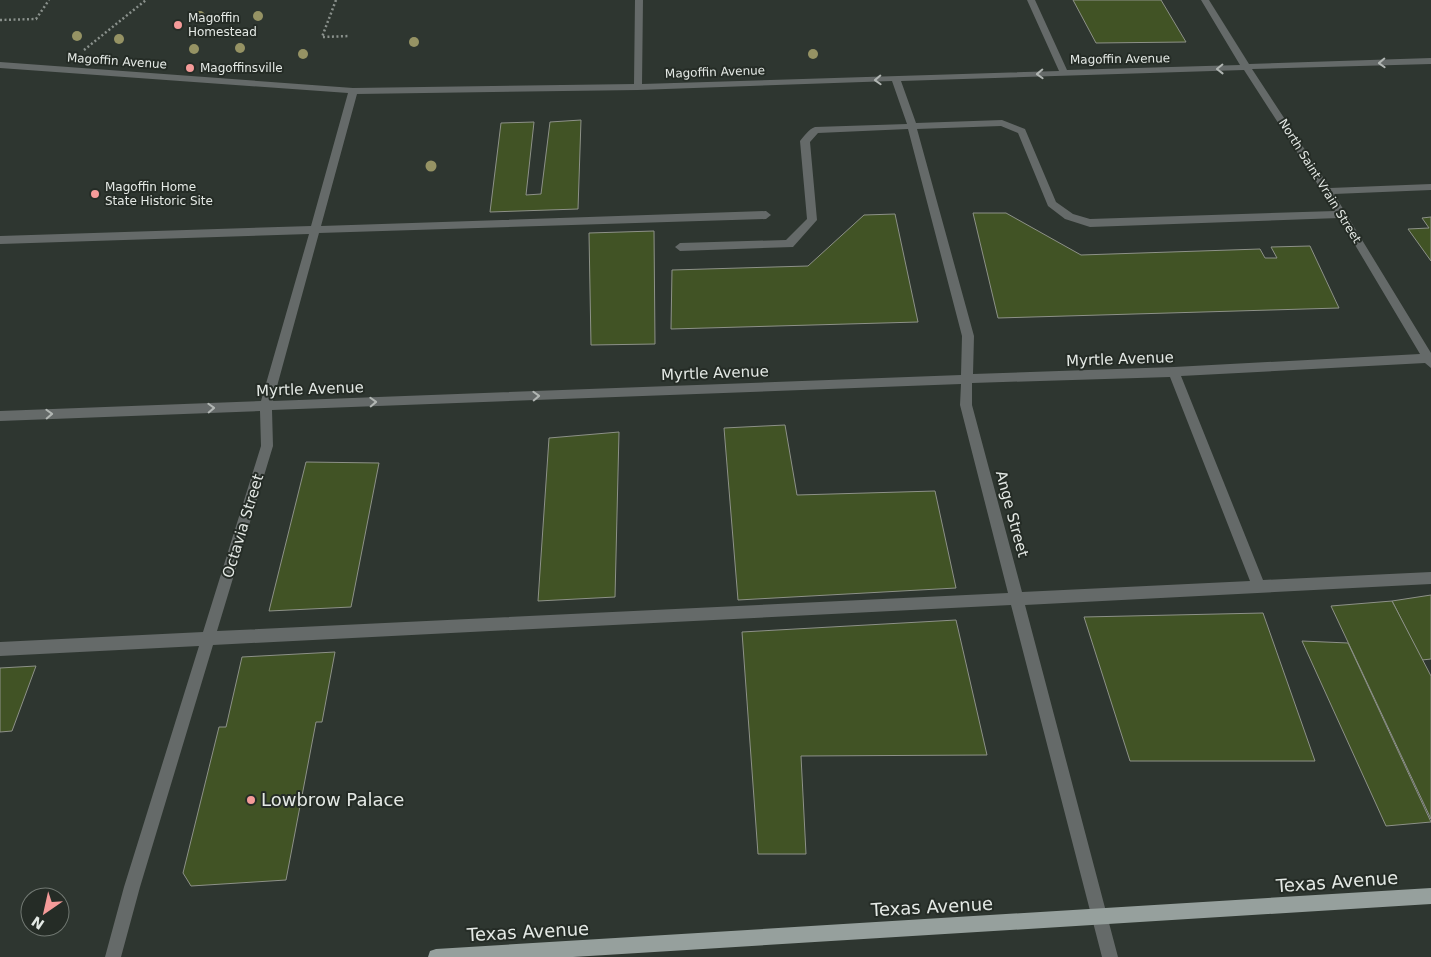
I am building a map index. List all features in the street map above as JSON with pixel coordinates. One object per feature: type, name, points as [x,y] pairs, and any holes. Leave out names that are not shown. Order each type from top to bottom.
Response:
[{"type":"main road","name":"Texas Avenue","points":[[436,957],[1101,918],[1431,896]]},
{"type":"street","points":[[638,87],[639,0]]},
{"type":"street","points":[[1031,0],[1064,73]]},
{"type":"street","name":"North Saint Vrain Street","points":[[1205,0],[1342,214],[1430,360]]},
{"type":"street","name":"Magoffin Avenue","points":[[0,65],[353,91],[638,87],[1431,62]]},
{"type":"street","name":"Ange Street","points":[[896,79],[912,126],[968,336],[966,405],[1018,598],[1110,957]]},
{"type":"street","name":"Octavia Street","points":[[113,957],[132,886],[267,446],[266,406],[353,91]]},
{"type":"street","points":[[680,247],[790,244],[812,220],[805,141],[815,130],[1002,123],[1022,130],[1052,204],[1069,217],[1090,223],[1342,214]]},
{"type":"street","points":[[1327,191],[1431,187]]},
{"type":"street","points":[[0,240],[766,215]]},
{"type":"street","name":"Myrtle Avenue","points":[[0,416],[1174,372],[1430,360]]},
{"type":"street","points":[[1174,372],[1259,586]]},
{"type":"street","points":[[0,649],[1431,578]]},
{"type":"path","points":[[0,20],[36,19],[49,0]]},
{"type":"path","points":[[80,54],[146,0]]},
{"type":"path","points":[[336,0],[322,37],[349,36]]},
{"type":"building","points":[[1073,0],[1161,0],[1186,42],[1096,43]]},
{"type":"building","points":[[581,120],[578,209],[490,212],[501,123],[534,122],[526,195],[541,194],[550,122]]},
{"type":"building","points":[[973,213],[1006,213],[1081,255],[1260,249],[1265,258],[1277,258],[1271,247],[1310,246],[1339,308],[998,318]]},
{"type":"building","points":[[895,214],[918,322],[671,329],[672,270],[808,266],[864,215]]},
{"type":"building","points":[[1431,217],[1431,261],[1408,229],[1429,228],[1422,218]]},
{"type":"building","points":[[654,231],[655,344],[591,345],[589,233]]},
{"type":"building","points":[[785,425],[797,495],[935,491],[956,588],[738,600],[724,428]]},
{"type":"building","points":[[619,432],[615,597],[538,601],[549,438]]},
{"type":"building","points":[[306,462],[379,463],[351,607],[269,611]]},
{"type":"building","points":[[1431,595],[1431,659],[1422,660],[1392,601]]},
{"type":"building","points":[[1392,601],[1431,676],[1431,819],[1331,606]]},
{"type":"building","points":[[1263,613],[1315,761],[1130,761],[1084,617]]},
{"type":"building","points":[[956,620],[987,755],[801,756],[806,854],[758,854],[742,632]]},
{"type":"building","points":[[1302,641],[1348,643],[1431,822],[1386,826]]},
{"type":"building","name":"Lowbrow Palace","points":[[335,652],[322,722],[316,722],[286,880],[191,886],[183,873],[219,727],[226,727],[242,657]]},
{"type":"building","points":[[36,666],[12,731],[0,732],[0,668]]},
{"type":"place","name":"Magoffin Homestead","points":[[178,25]]},
{"type":"place","name":"Magoffinsville","points":[[190,68]]},
{"type":"place","name":"Magoffin Home State Historic Site","points":[[95,194]]},
{"type":"place","name":"Lowbrow Palace","points":[[251,800]]}]
